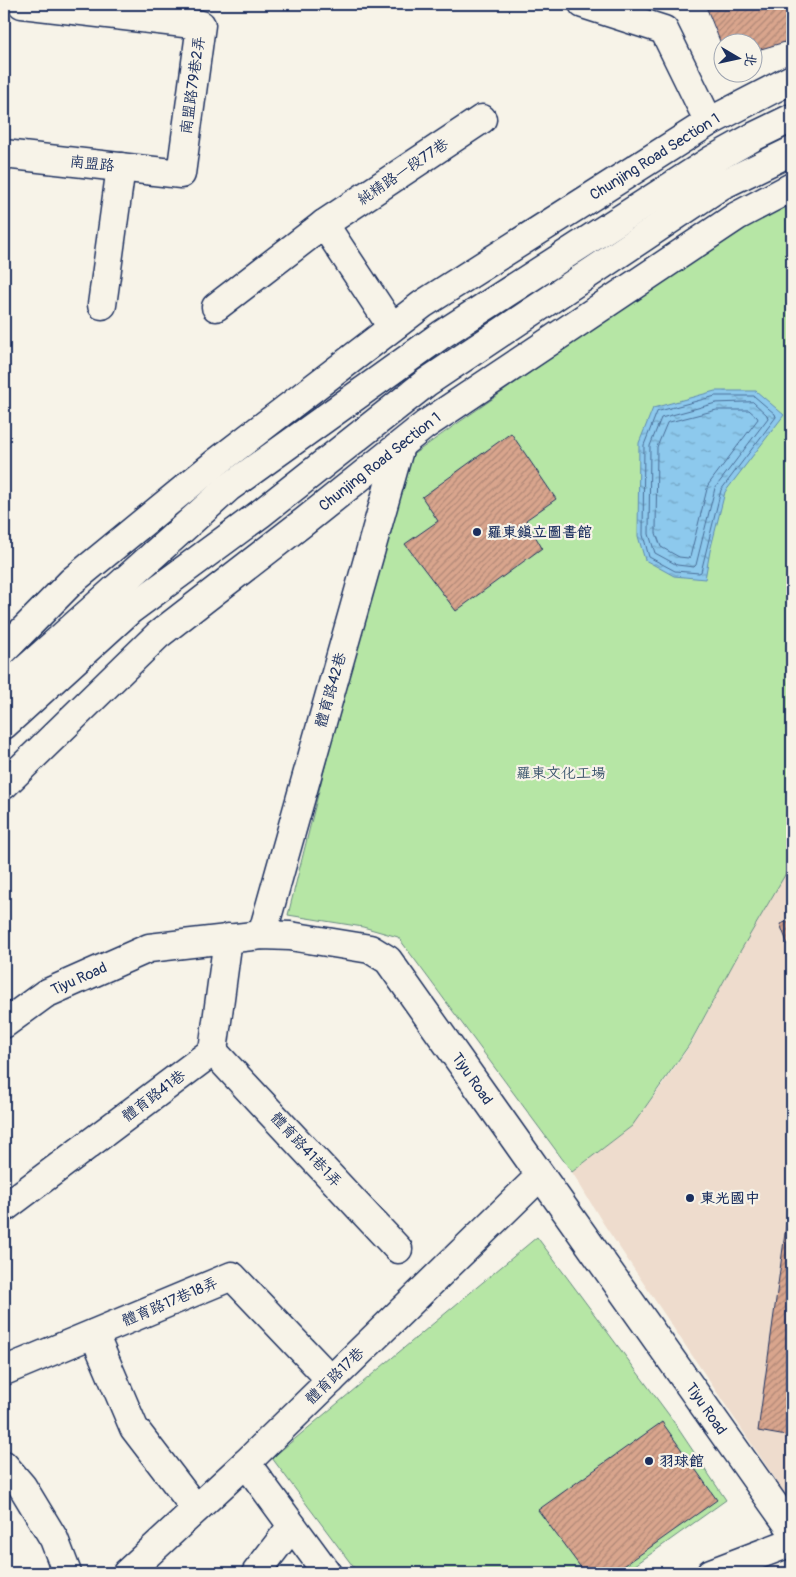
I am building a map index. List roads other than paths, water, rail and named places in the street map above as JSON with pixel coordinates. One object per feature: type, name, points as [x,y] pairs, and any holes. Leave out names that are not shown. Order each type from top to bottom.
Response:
[{"type":"main road","name":"南盟路79巷2弄","points":[[22,4],[201,25],[181,174]]},
{"type":"main road","points":[[583,4],[664,30],[709,122]]},
{"type":"main road","name":"Chunjing Road Section 1","points":[[4,650],[72,581],[217,462],[423,304],[709,122],[792,79]]},
{"type":"main road","points":[[4,689],[228,488],[441,335],[712,160],[792,118]]},
{"type":"main road","name":"純精路一段77巷","points":[[216,307],[324,224],[482,119]]},
{"type":"main road","points":[[4,725],[130,610],[260,514],[427,382],[720,186],[792,151]]},
{"type":"main road","name":"南盟路","points":[[4,154],[181,174]]},
{"type":"main road","points":[[102,305],[122,167]]},
{"type":"main road","name":"Chunjing Road Section 1","points":[[4,785],[158,634],[305,521],[424,426],[738,216],[792,187]]},
{"type":"main road","points":[[324,224],[392,327]]},
{"type":"main road","name":"體育路42巷","points":[[262,935],[400,446]]},
{"type":"main road","name":"Tiyu Road","points":[[4,1024],[45,994],[149,948],[262,935],[290,936],[370,950],[388,960],[792,1530]]},
{"type":"main road","points":[[214,1051],[228,938]]},
{"type":"main road","name":"體育路41巷","points":[[4,1208],[214,1051]]},
{"type":"main road","name":"體育路41巷1弄","points":[[214,1051],[398,1249]]},
{"type":"main road","name":"體育路17巷","points":[[128,1573],[246,1463],[540,1176]]},
{"type":"main road","name":"體育路17巷18弄","points":[[4,1371],[232,1276],[331,1380]]},
{"type":"main road","points":[[94,1334],[134,1428],[196,1510]]},
{"type":"main road","points":[[246,1463],[327,1573]]},
{"type":"main road","points":[[4,1465],[22,1486],[54,1539],[67,1573]]},
{"type":"main road","points":[[256,1573],[292,1526]]},
{"type":"main road","points":[[711,1573],[792,1542]]},
{"type":"water","points":[[715,391],[756,391],[784,415],[725,492],[705,579],[674,576],[645,560],[638,536],[639,443],[653,408]]},
{"type":"place","name":"羅東鎮立圖書館","points":[[477,532]]},
{"type":"place","name":"東光國中","points":[[690,1198]]},
{"type":"place","name":"羽球館","points":[[649,1461]]},
{"type":"park label","name":"羅東文化工場","points":[[561,773]]}]
